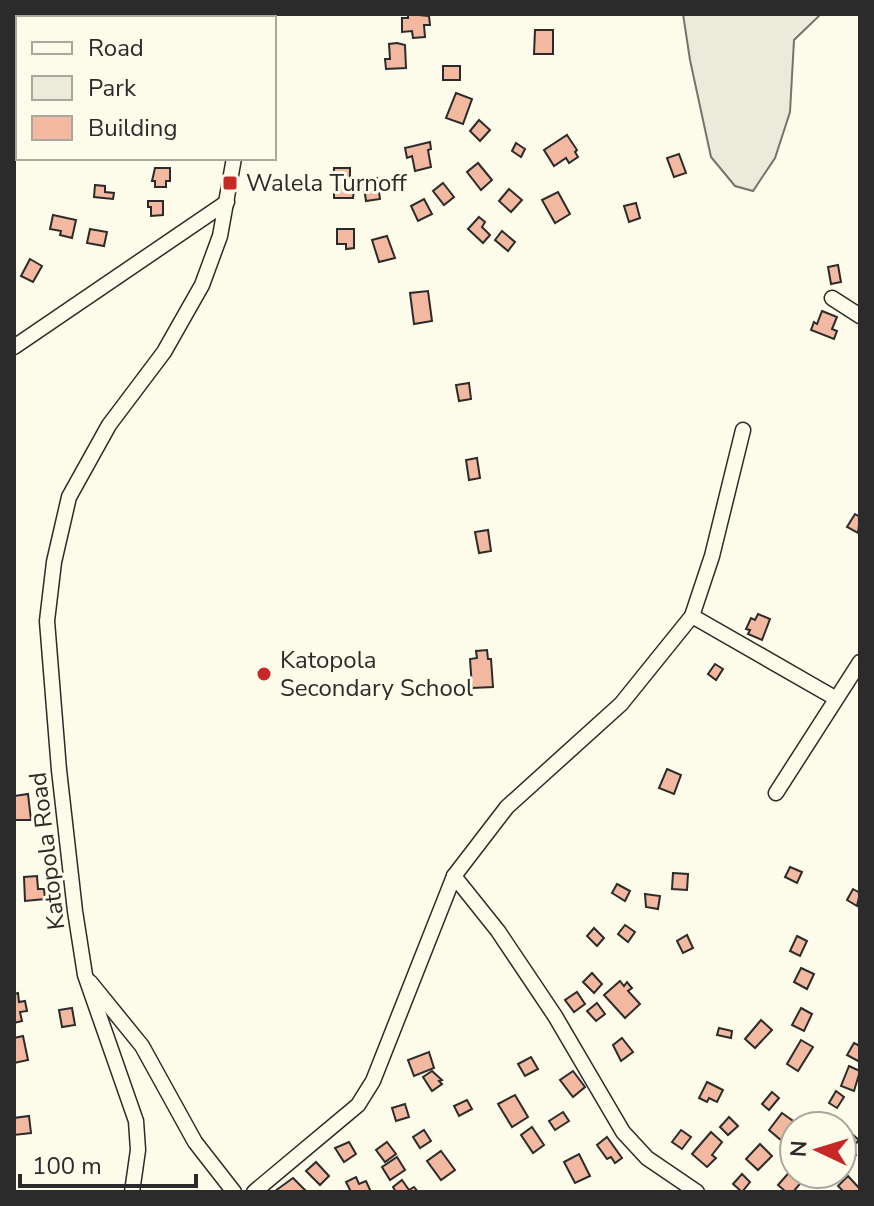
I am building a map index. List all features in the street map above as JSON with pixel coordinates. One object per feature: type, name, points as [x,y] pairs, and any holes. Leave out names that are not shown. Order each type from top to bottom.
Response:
[{"type":"street","name":"Katopola Road","points":[[132,1192],[138,1150],[136,1121],[85,975],[75,911],[47,621],[54,562],[69,497],[109,425],[164,352],[202,285],[220,236],[234,160]]},
{"type":"street","points":[[14,347],[227,202]]},
{"type":"street","points":[[832,298],[860,316]]},
{"type":"street","points":[[254,1192],[358,1105],[373,1081],[454,876],[507,807],[621,704],[692,616],[712,556],[743,430]]},
{"type":"street","points":[[692,616],[835,698]]},
{"type":"street","points":[[776,793],[860,662]]},
{"type":"street","points":[[454,876],[498,931],[555,1016],[623,1132],[647,1158],[697,1192]]},
{"type":"street","points":[[85,975],[142,1046],[195,1142],[234,1192]]},
{"type":"green space","points":[[683,14],[821,14],[794,40],[790,112],[775,158],[753,191],[735,186],[711,157]]},
{"type":"building","points":[[408,14],[429,16],[430,25],[424,25],[425,37],[413,38],[412,31],[402,32],[402,18],[408,18]]},
{"type":"building","points":[[535,30],[553,30],[553,54],[534,54]]},
{"type":"building","points":[[389,44],[405,45],[406,68],[386,69],[385,59],[390,59]]},
{"type":"building","points":[[443,66],[460,66],[460,80],[443,80]]},
{"type":"building","points":[[456,93],[472,99],[463,124],[446,118]]},
{"type":"building","points":[[479,120],[490,130],[480,141],[470,131]]},
{"type":"building","points":[[567,135],[578,157],[569,163],[566,158],[554,166],[544,150]]},
{"type":"building","points":[[430,142],[431,167],[415,171],[412,156],[407,158],[405,148]]},
{"type":"building","points":[[516,143],[525,149],[521,157],[512,151]]},
{"type":"building","points":[[679,154],[686,173],[674,177],[667,158]]},
{"type":"building","points":[[478,163],[492,180],[481,190],[467,172]]},
{"type":"building","points":[[155,168],[170,168],[170,181],[166,181],[166,187],[155,187],[155,181],[152,181]]},
{"type":"building","points":[[334,168],[350,168],[350,183],[355,183],[353,198],[334,198]]},
{"type":"building","points":[[377,178],[380,199],[366,201],[363,180]]},
{"type":"building","points":[[443,183],[454,197],[444,205],[433,191]]},
{"type":"building","points":[[95,185],[105,186],[105,192],[114,193],[113,199],[94,197]]},
{"type":"building","points":[[509,189],[522,200],[511,212],[499,201]]},
{"type":"building","points":[[558,192],[570,214],[555,223],[542,200]]},
{"type":"building","points":[[424,199],[432,214],[418,221],[411,206]]},
{"type":"building","points":[[148,201],[163,201],[163,215],[151,216]]},
{"type":"building","points":[[636,203],[640,218],[629,222],[624,206]]},
{"type":"building","points":[[53,215],[76,220],[72,238],[50,229]]},
{"type":"building","points":[[479,217],[485,222],[482,227],[490,235],[483,243],[468,229]]},
{"type":"building","points":[[90,229],[107,232],[104,246],[87,243]]},
{"type":"building","points":[[337,229],[354,229],[354,248],[346,249],[346,244],[337,244]]},
{"type":"building","points":[[502,231],[515,242],[508,251],[495,240]]},
{"type":"building","points":[[387,236],[395,258],[379,262],[372,240]]},
{"type":"building","points":[[30,259],[42,266],[33,282],[21,276]]},
{"type":"building","points":[[838,265],[841,282],[831,284],[828,267]]},
{"type":"building","points":[[428,291],[432,321],[414,324],[410,293]]},
{"type":"building","points":[[822,311],[837,317],[832,329],[837,331],[834,339],[811,330]]},
{"type":"building","points":[[469,383],[471,399],[459,401],[456,385]]},
{"type":"building","points":[[477,458],[480,478],[469,480],[466,460]]},
{"type":"building","points":[[855,514],[860,517],[858,533],[847,527]]},
{"type":"building","points":[[488,530],[491,551],[479,553],[475,532]]},
{"type":"building","points":[[758,614],[770,619],[762,640],[748,634],[750,630],[746,629],[751,618],[755,620]]},
{"type":"building","points":[[487,650],[488,659],[491,659],[493,687],[472,688],[470,659],[477,658],[476,651]]},
{"type":"building","points":[[715,664],[723,669],[716,680],[708,674]]},
{"type":"building","points":[[667,769],[681,775],[674,794],[659,788]]},
{"type":"building","points":[[28,794],[31,820],[14,820],[14,796]]},
{"type":"building","points":[[790,867],[802,872],[797,883],[785,877]]},
{"type":"building","points":[[673,873],[688,874],[687,890],[672,889]]},
{"type":"building","points":[[37,876],[38,889],[44,889],[45,899],[25,901],[24,877]]},
{"type":"building","points":[[617,884],[630,891],[625,901],[612,893]]},
{"type":"building","points":[[853,889],[860,893],[857,906],[847,900]]},
{"type":"building","points":[[645,894],[660,896],[658,909],[646,907]]},
{"type":"building","points":[[625,925],[635,932],[628,942],[618,934]]},
{"type":"building","points":[[594,928],[604,938],[597,946],[587,936]]},
{"type":"building","points":[[687,935],[693,948],[683,953],[677,941]]},
{"type":"building","points":[[797,936],[807,941],[800,956],[790,951]]},
{"type":"building","points":[[801,968],[814,974],[807,989],[794,982]]},
{"type":"building","points":[[592,973],[602,984],[594,993],[583,982]]},
{"type":"building","points":[[620,981],[624,986],[627,982],[632,988],[628,991],[640,1004],[625,1018],[604,995]]},
{"type":"building","points":[[577,992],[585,1004],[574,1012],[565,1000]]},
{"type":"building","points":[[18,993],[19,1002],[25,1001],[27,1011],[20,1012],[22,1021],[14,1023],[14,994]]},
{"type":"building","points":[[597,1003],[605,1014],[596,1021],[587,1011]]},
{"type":"building","points":[[72,1008],[75,1025],[62,1027],[59,1010]]},
{"type":"building","points":[[801,1008],[812,1014],[804,1031],[792,1025]]},
{"type":"building","points":[[761,1020],[772,1030],[755,1048],[745,1039]]},
{"type":"building","points":[[719,1028],[732,1031],[731,1038],[717,1035]]},
{"type":"building","points":[[23,1036],[28,1060],[14,1063],[14,1038]]},
{"type":"building","points":[[622,1038],[633,1052],[621,1061],[613,1045]]},
{"type":"building","points":[[801,1040],[813,1047],[798,1071],[787,1064]]},
{"type":"building","points":[[854,1043],[860,1046],[860,1062],[847,1055]]},
{"type":"building","points":[[429,1052],[434,1068],[414,1076],[408,1060]]},
{"type":"building","points":[[531,1057],[538,1069],[525,1076],[518,1064]]},
{"type":"building","points":[[849,1066],[860,1071],[854,1091],[841,1086]]},
{"type":"building","points":[[432,1071],[442,1080],[439,1081],[442,1084],[432,1091],[423,1077]]},
{"type":"building","points":[[573,1071],[585,1087],[573,1097],[560,1080]]},
{"type":"building","points":[[707,1082],[723,1090],[717,1102],[699,1098]]},
{"type":"building","points":[[836,1091],[844,1097],[837,1108],[829,1103]]},
{"type":"building","points":[[772,1092],[779,1098],[769,1110],[762,1104]]},
{"type":"building","points":[[515,1095],[528,1117],[512,1127],[498,1104]]},
{"type":"building","points":[[467,1100],[472,1109],[459,1116],[454,1106]]},
{"type":"building","points":[[405,1104],[409,1117],[396,1121],[392,1108]]},
{"type":"building","points":[[563,1112],[569,1121],[555,1130],[549,1121]]},
{"type":"building","points":[[29,1116],[31,1133],[14,1135],[14,1118]]},
{"type":"building","points":[[729,1117],[738,1126],[728,1135],[720,1127]]},
{"type":"building","points":[[778,1118],[778,1138],[769,1130]]},
{"type":"building","points":[[532,1127],[544,1145],[533,1153],[521,1135]]},
{"type":"building","points":[[424,1130],[431,1141],[420,1148],[413,1137]]},
{"type":"building","points":[[681,1130],[691,1137],[682,1149],[672,1142]]},
{"type":"building","points":[[711,1132],[722,1142],[712,1155],[716,1158],[707,1167],[692,1154]]},
{"type":"building","points":[[607,1137],[622,1158],[615,1163],[611,1157],[607,1159],[597,1145]]},
{"type":"building","points":[[349,1142],[356,1154],[344,1162],[335,1148]]},
{"type":"building","points":[[387,1142],[396,1154],[385,1162],[376,1150]]},
{"type":"building","points":[[760,1144],[772,1156],[758,1170],[746,1159]]},
{"type":"building","points":[[441,1151],[455,1170],[441,1180],[427,1161]]},
{"type":"building","points":[[579,1154],[590,1176],[575,1183],[564,1162]]},
{"type":"building","points":[[397,1157],[405,1170],[390,1180],[382,1167]]},
{"type":"building","points":[[316,1162],[329,1176],[320,1185],[306,1171]]},
{"type":"building","points":[[742,1174],[750,1182],[742,1192],[733,1184]]},
{"type":"building","points":[[356,1177],[359,1184],[366,1181],[371,1192],[351,1192],[346,1182]]},
{"type":"building","points":[[293,1178],[307,1192],[275,1191]]},
{"type":"building","points":[[402,1180],[409,1190],[414,1187],[418,1192],[396,1192],[393,1187]]},
{"type":"place","name":"Walela Turnoff","points":[[230,183]]},
{"type":"place","name":"Katopola Secondary School","points":[[264,674]]}]
